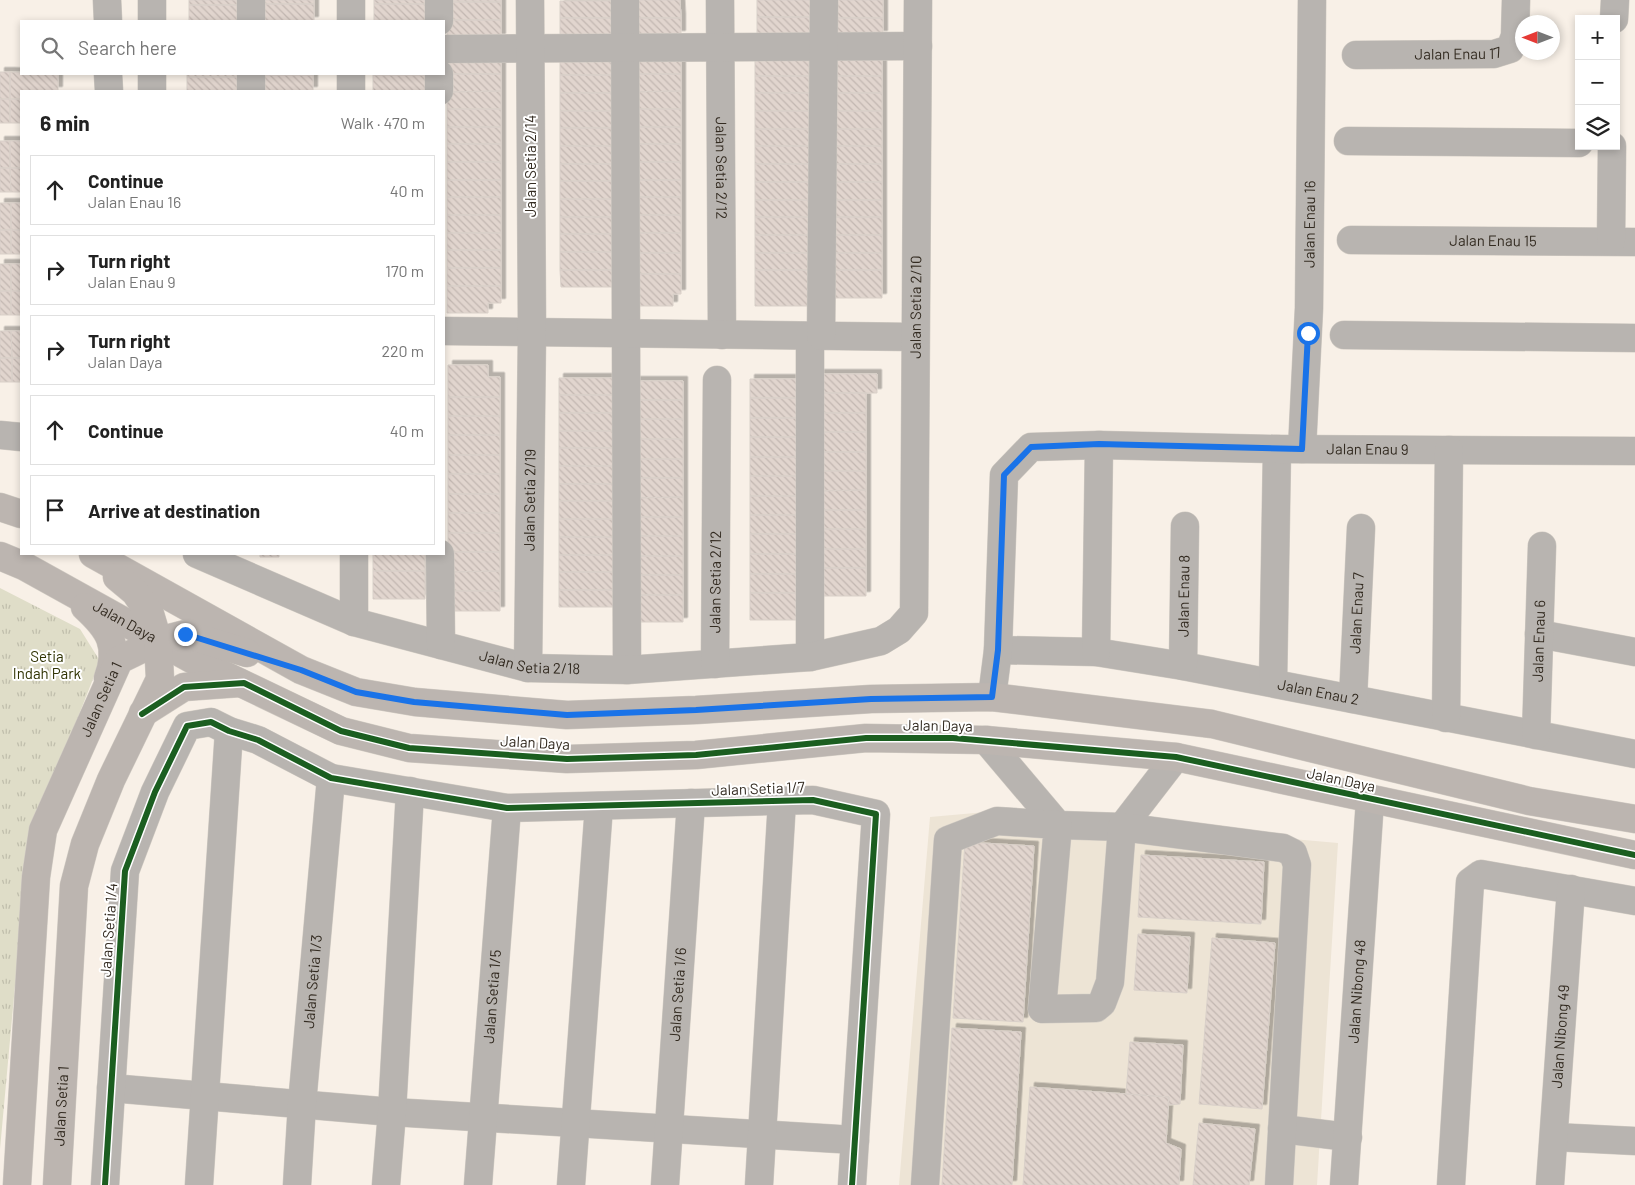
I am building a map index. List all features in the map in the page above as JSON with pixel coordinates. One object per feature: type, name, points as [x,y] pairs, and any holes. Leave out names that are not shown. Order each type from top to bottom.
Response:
[{"type":"main road","points":[[0,507],[20,514]]},
{"type":"main road","points":[[90,555],[135,592],[150,614],[158,641],[185,634],[301,670]]},
{"type":"main road","name":"Jalan Daya","points":[[95,555],[301,670],[356,692],[414,702],[567,715],[696,710],[871,699],[992,697],[1212,724],[1529,801],[1635,819]]},
{"type":"main road","name":"Jalan Daya","points":[[0,556],[24,566],[158,641],[341,732],[409,748],[566,759],[696,755],[866,738],[986,740],[1176,757],[1370,800],[1635,855]]},
{"type":"main road","points":[[64,588],[102,623],[111,639],[114,661],[102,696]]},
{"type":"main road","name":"Jalan Setia 1","points":[[12,1184],[36,877],[43,830],[119,660],[158,641],[160,679],[142,714],[84,844],[74,886],[57,1185]]},
{"type":"main road","points":[[142,714],[184,687],[244,683]]},
{"type":"street","points":[[107,0],[108,20]]},
{"type":"street","points":[[152,0],[152,20]]},
{"type":"street","points":[[251,0],[251,20]]},
{"type":"street","points":[[351,0],[351,20]]},
{"type":"street","points":[[439,0],[439,20]]},
{"type":"street","name":"Jalan Setia 2/14","points":[[530,0],[532,332]]},
{"type":"street","points":[[625,0],[627,670]]},
{"type":"street","name":"Jalan Setia 2/12","points":[[720,0],[722,334]]},
{"type":"street","points":[[810,657],[815,336],[824,0]]},
{"type":"street","name":"Jalan Setia 2/10","points":[[914,612],[918,0]]},
{"type":"street","name":"Jalan Enau 16","points":[[1273,683],[1289,449],[1310,308],[1312,0]]},
{"type":"street","name":"Jalan Enau 17","points":[[1356,55],[1494,54],[1510,49],[1515,36],[1516,0]]},
{"type":"street","points":[[1614,15],[1615,0]]},
{"type":"street","points":[[445,49],[918,46]]},
{"type":"street","points":[[108,75],[109,90]]},
{"type":"street","points":[[152,75],[152,90]]},
{"type":"street","points":[[251,90],[252,75]]},
{"type":"street","points":[[351,75],[351,90]]},
{"type":"street","points":[[439,75],[439,90]]},
{"type":"street","points":[[1348,142],[1575,143]]},
{"type":"street","points":[[1612,150],[1623,242]]},
{"type":"street","name":"Jalan Enau 15","points":[[1351,240],[1623,242]]},
{"type":"street","points":[[445,331],[915,337]]},
{"type":"street","name":"Jalan Setia 2/19","points":[[528,668],[532,332]]},
{"type":"street","points":[[1344,334],[1635,338]]},
{"type":"street","name":"Jalan Setia 2/12","points":[[715,664],[717,380]]},
{"type":"street","points":[[0,435],[20,437]]},
{"type":"street","points":[[1096,652],[1099,444]]},
{"type":"street","name":"Jalan Enau 9","points":[[992,697],[998,650],[1004,475],[1031,447],[1099,444],[1289,449],[1635,450]]},
{"type":"street","points":[[1446,718],[1449,450]]},
{"type":"street","name":"Jalan Enau 8","points":[[1183,666],[1184,526]]},
{"type":"street","name":"Jalan Enau 7","points":[[1353,698],[1361,528]]},
{"type":"street","name":"Jalan Enau 6","points":[[1536,735],[1542,546]]},
{"type":"street","name":"Jalan Setia 2/18","points":[[202,555],[252,566],[354,622],[528,668],[627,670],[810,657],[880,641],[899,630],[914,612]]},
{"type":"street","points":[[354,555],[354,622]]},
{"type":"street","points":[[440,555],[440,645]]},
{"type":"street","points":[[1539,634],[1635,652]]},
{"type":"street","name":"Jalan Enau 2","points":[[998,650],[1096,652],[1183,666],[1635,754]]},
{"type":"street","name":"Jalan Setia 1/4","points":[[105,1185],[125,871],[155,792],[187,726],[211,722],[229,731],[258,740],[330,778]]},
{"type":"street","points":[[198,1185],[206,1095],[229,731]]},
{"type":"street","points":[[986,740],[1058,825],[1042,1009],[1072,1010],[1096,1008],[1102,1003],[1110,982],[1122,828],[1176,757]]},
{"type":"street","name":"Jalan Setia 1/7","points":[[330,778],[508,808],[813,800],[876,814],[852,1185]]},
{"type":"street","name":"Jalan Setia 1/3","points":[[297,1185],[302,1104],[330,778]]},
{"type":"street","points":[[386,1185],[392,1112],[410,791]]},
{"type":"street","name":"Jalan Nibong 48","points":[[1344,1185],[1370,800]]},
{"type":"street","points":[[759,1185],[782,801]]},
{"type":"street","name":"Jalan Setia 1/6","points":[[665,1185],[691,804]]},
{"type":"street","points":[[571,1185],[599,806]]},
{"type":"street","name":"Jalan Setia 1/5","points":[[478,1185],[508,808]]},
{"type":"street","points":[[925,1185],[948,840],[997,821],[1122,828],[1283,848],[1294,853],[1297,859],[1279,1185]]},
{"type":"street","points":[[1451,1185],[1470,882],[1481,874],[1635,901]]},
{"type":"street","name":"Jalan Nibong 49","points":[[1550,1185],[1571,890]]},
{"type":"street","points":[[111,1088],[392,1112],[483,1116],[855,1140]]},
{"type":"street","points":[[1282,1129],[1348,1137]]},
{"type":"street","points":[[1554,1137],[1635,1141]]},
{"type":"shaded area","points":[[986,812],[1338,843],[1317,1185],[899,1185],[930,817]]},
{"type":"green space","name":"Setia Indah Park","points":[[0,588],[80,629],[100,661],[29,833],[0,1149]]},
{"type":"building","points":[[189,0],[243,0],[243,5],[189,5]]},
{"type":"building","points":[[260,0],[314,0],[314,4],[260,4]]},
{"type":"building","points":[[374,0],[428,0],[428,4],[374,4]]},
{"type":"building","points":[[447,0],[501,0],[501,2],[447,2]]},
{"type":"building","points":[[626,0],[680,0],[681,18],[626,18]]},
{"type":"building","points":[[757,0],[811,0],[811,17],[757,17]]},
{"type":"building","points":[[829,0],[883,0],[883,18],[829,18]]},
{"type":"building","points":[[560,1],[614,1],[614,18],[560,18]]},
{"type":"building","points":[[447,2],[501,2],[501,20],[447,20]]},
{"type":"building","points":[[260,4],[314,4],[314,20],[260,20]]},
{"type":"building","points":[[374,4],[428,4],[428,20],[374,20]]},
{"type":"building","points":[[189,5],[243,5],[243,20],[189,20]]},
{"type":"building","points":[[757,17],[811,17],[811,34],[757,35]]},
{"type":"building","points":[[560,18],[614,18],[614,36],[560,36]]},
{"type":"building","points":[[626,18],[681,18],[681,35],[627,35]]},
{"type":"building","points":[[829,18],[883,18],[883,35],[829,35]]},
{"type":"building","points":[[447,20],[501,20],[501,38],[447,38]]},
{"type":"building","points":[[447,57],[501,57],[501,74],[447,74]]},
{"type":"building","points":[[627,57],[681,57],[681,74],[627,74]]},
{"type":"building","points":[[560,58],[615,58],[615,75],[560,75]]},
{"type":"building","points":[[755,59],[809,59],[809,76],[755,76]]},
{"type":"building","points":[[827,59],[882,59],[882,76],[827,76]]},
{"type":"building","points":[[0,72],[10,72],[10,99],[0,99]]},
{"type":"building","points":[[10,72],[20,72],[20,75],[58,75],[58,90],[20,90],[20,99],[10,99]]},
{"type":"building","points":[[447,74],[501,74],[501,91],[447,92]]},
{"type":"building","points":[[627,74],[681,74],[681,91],[627,92]]},
{"type":"building","points":[[187,75],[241,75],[241,77],[187,77]]},
{"type":"building","points":[[259,75],[313,75],[313,90],[259,90]]},
{"type":"building","points":[[373,75],[427,75],[427,90],[373,90]]},
{"type":"building","points":[[560,75],[615,75],[615,93],[560,93]]},
{"type":"building","points":[[755,76],[809,76],[809,93],[755,93]]},
{"type":"building","points":[[827,76],[882,76],[882,93],[827,93]]},
{"type":"building","points":[[187,77],[241,77],[241,90],[187,90]]},
{"type":"building","points":[[501,91],[501,109],[447,109],[447,92]]},
{"type":"building","points":[[681,91],[681,109],[627,109],[627,92]]},
{"type":"building","points":[[560,93],[615,93],[615,111],[560,111]]},
{"type":"building","points":[[755,93],[809,93],[809,111],[755,111]]},
{"type":"building","points":[[827,93],[882,93],[882,111],[828,111]]},
{"type":"building","points":[[0,99],[10,99],[10,123],[0,123]]},
{"type":"building","points":[[10,99],[20,99],[20,123],[10,123]]},
{"type":"building","points":[[447,109],[501,109],[501,127],[447,127]]},
{"type":"building","points":[[627,109],[681,109],[681,127],[627,127]]},
{"type":"building","points":[[560,111],[615,111],[615,128],[560,128]]},
{"type":"building","points":[[755,111],[809,111],[809,129],[755,129]]},
{"type":"building","points":[[828,111],[882,111],[882,129],[828,129]]},
{"type":"building","points":[[447,127],[501,127],[501,144],[447,144]]},
{"type":"building","points":[[627,127],[681,127],[681,144],[627,144]]},
{"type":"building","points":[[560,128],[615,128],[615,146],[560,146]]},
{"type":"building","points":[[755,129],[809,129],[809,146],[755,146]]},
{"type":"building","points":[[828,129],[882,129],[882,146],[828,146]]},
{"type":"building","points":[[0,141],[10,141],[10,168],[0,168]]},
{"type":"building","points":[[10,141],[20,141],[20,168],[10,168]]},
{"type":"building","points":[[447,144],[501,144],[501,162],[447,162]]},
{"type":"building","points":[[627,144],[681,144],[681,162],[627,162]]},
{"type":"building","points":[[560,146],[615,146],[615,164],[560,164]]},
{"type":"building","points":[[755,146],[809,146],[809,164],[755,164]]},
{"type":"building","points":[[828,146],[882,146],[882,164],[828,164]]},
{"type":"building","points":[[447,162],[501,162],[501,180],[447,180]]},
{"type":"building","points":[[627,162],[681,162],[681,180],[627,180]]},
{"type":"building","points":[[560,164],[615,164],[615,181],[560,181]]},
{"type":"building","points":[[755,164],[809,164],[809,182],[755,182]]},
{"type":"building","points":[[828,164],[882,164],[882,182],[828,182]]},
{"type":"building","points":[[0,168],[10,168],[11,192],[0,192]]},
{"type":"building","points":[[10,168],[20,168],[20,192],[11,192]]},
{"type":"building","points":[[447,180],[501,180],[501,197],[447,197]]},
{"type":"building","points":[[627,180],[681,180],[681,197],[627,197]]},
{"type":"building","points":[[560,181],[615,181],[615,199],[560,199]]},
{"type":"building","points":[[755,182],[809,182],[809,200],[755,200]]},
{"type":"building","points":[[828,182],[882,182],[882,200],[828,200]]},
{"type":"building","points":[[447,197],[501,197],[501,215],[447,215]]},
{"type":"building","points":[[627,197],[681,197],[681,215],[627,215]]},
{"type":"building","points":[[560,199],[615,199],[615,217],[560,217]]},
{"type":"building","points":[[755,200],[809,200],[809,217],[755,217]]},
{"type":"building","points":[[828,200],[882,200],[882,217],[828,217]]},
{"type":"building","points":[[0,203],[11,203],[11,230],[0,230]]},
{"type":"building","points":[[11,203],[20,203],[20,230],[11,230]]},
{"type":"building","points":[[447,215],[501,215],[501,233],[447,233]]},
{"type":"building","points":[[627,215],[681,215],[681,233],[627,233]]},
{"type":"building","points":[[560,217],[615,217],[615,234],[560,234]]},
{"type":"building","points":[[755,217],[809,217],[809,235],[755,235]]},
{"type":"building","points":[[828,217],[882,217],[882,235],[828,235]]},
{"type":"building","points":[[0,230],[11,230],[11,254],[0,254]]},
{"type":"building","points":[[11,230],[20,230],[20,254],[11,254]]},
{"type":"building","points":[[447,233],[501,233],[501,250],[447,250]]},
{"type":"building","points":[[627,233],[681,233],[681,253],[627,253]]},
{"type":"building","points":[[560,234],[615,234],[615,252],[560,252]]},
{"type":"building","points":[[755,235],[809,235],[809,253],[755,253]]},
{"type":"building","points":[[828,235],[882,235],[882,253],[828,253]]},
{"type":"building","points":[[447,250],[501,250],[501,268],[447,268]]},
{"type":"building","points":[[560,252],[615,252],[615,270],[560,270]]},
{"type":"building","points":[[627,253],[681,253],[681,274],[627,274]]},
{"type":"building","points":[[755,253],[809,253],[809,270],[755,270]]},
{"type":"building","points":[[828,253],[882,253],[882,270],[828,270]]},
{"type":"building","points":[[0,264],[11,264],[11,291],[0,291]]},
{"type":"building","points":[[11,264],[20,264],[20,291],[11,291]]},
{"type":"building","points":[[447,268],[501,268],[501,286],[447,286]]},
{"type":"building","points":[[560,270],[615,270],[615,287],[561,287]]},
{"type":"building","points":[[755,270],[809,270],[810,306],[755,306]]},
{"type":"building","points":[[828,270],[882,270],[882,298],[828,298]]},
{"type":"building","points":[[627,274],[681,274],[681,294],[673,294],[673,306],[627,306]]},
{"type":"building","points":[[447,286],[501,286],[501,303],[488,303],[488,313],[447,313]]},
{"type":"building","points":[[0,291],[11,291],[11,315],[0,315]]},
{"type":"building","points":[[11,291],[20,291],[20,315],[11,315]]},
{"type":"building","points":[[0,331],[11,331],[12,358],[0,358]]},
{"type":"building","points":[[11,331],[20,331],[20,358],[12,358]]},
{"type":"building","points":[[0,358],[12,358],[12,382],[0,382]]},
{"type":"building","points":[[12,358],[20,358],[20,382],[12,382]]},
{"type":"building","points":[[448,365],[488,365],[488,377],[500,377],[500,397],[448,397]]},
{"type":"building","points":[[814,374],[877,374],[877,393],[814,393]]},
{"type":"building","points":[[559,378],[613,378],[613,395],[559,395]]},
{"type":"building","points":[[750,379],[801,379],[801,398],[750,398]]},
{"type":"building","points":[[631,381],[683,381],[683,400],[631,400]]},
{"type":"building","points":[[814,393],[866,393],[866,413],[814,413]]},
{"type":"building","points":[[559,395],[613,395],[613,413],[559,413]]},
{"type":"building","points":[[448,397],[500,397],[500,416],[448,416]]},
{"type":"building","points":[[750,398],[801,398],[801,418],[750,418]]},
{"type":"building","points":[[631,400],[683,400],[683,419],[631,419]]},
{"type":"building","points":[[559,413],[613,413],[613,431],[559,431]]},
{"type":"building","points":[[814,413],[866,413],[866,432],[814,432]]},
{"type":"building","points":[[448,416],[500,416],[500,435],[448,435]]},
{"type":"building","points":[[750,418],[801,418],[801,437],[750,437]]},
{"type":"building","points":[[631,419],[683,419],[683,439],[631,439]]},
{"type":"building","points":[[559,431],[613,431],[613,448],[559,448]]},
{"type":"building","points":[[814,432],[866,432],[866,452],[814,452]]},
{"type":"building","points":[[448,435],[500,435],[500,455],[448,455]]},
{"type":"building","points":[[750,437],[801,437],[801,457],[750,457]]},
{"type":"building","points":[[631,439],[683,439],[683,459],[631,459]]},
{"type":"building","points":[[559,448],[613,448],[613,466],[559,466]]},
{"type":"building","points":[[814,452],[866,452],[866,471],[814,471]]},
{"type":"building","points":[[448,455],[500,455],[500,474],[448,474]]},
{"type":"building","points":[[750,457],[801,457],[801,476],[750,476]]},
{"type":"building","points":[[631,459],[683,459],[683,478],[631,478]]},
{"type":"building","points":[[559,466],[613,466],[613,484],[559,484]]},
{"type":"building","points":[[814,471],[866,471],[866,490],[814,491]]},
{"type":"building","points":[[448,474],[500,474],[500,494],[448,494]]},
{"type":"building","points":[[750,476],[801,476],[801,496],[750,496]]},
{"type":"building","points":[[631,478],[683,478],[683,497],[631,498]]},
{"type":"building","points":[[559,484],[613,484],[613,501],[559,501]]},
{"type":"building","points":[[866,490],[866,510],[814,510],[814,491]]},
{"type":"building","points":[[448,494],[500,494],[500,513],[448,513]]},
{"type":"building","points":[[750,496],[801,496],[801,515],[750,515]]},
{"type":"building","points":[[683,497],[683,517],[631,517],[631,498]]},
{"type":"building","points":[[559,501],[613,501],[613,519],[559,519]]},
{"type":"building","points":[[814,510],[866,510],[866,529],[814,529]]},
{"type":"building","points":[[448,513],[500,513],[500,533],[448,533]]},
{"type":"building","points":[[750,515],[801,515],[801,534],[750,534]]},
{"type":"building","points":[[631,517],[683,517],[683,536],[631,536]]},
{"type":"building","points":[[559,519],[613,519],[613,537],[559,537]]},
{"type":"building","points":[[814,529],[866,529],[866,549],[814,549]]},
{"type":"building","points":[[448,533],[500,533],[500,552],[448,552]]},
{"type":"building","points":[[750,534],[801,534],[801,554],[750,554]]},
{"type":"building","points":[[631,536],[683,536],[683,556],[631,556]]},
{"type":"building","points":[[559,537],[613,537],[614,555],[559,555]]},
{"type":"building","points":[[814,549],[866,549],[866,568],[814,568]]},
{"type":"building","points":[[448,552],[500,552],[500,571],[448,572]]},
{"type":"building","points":[[750,554],[801,554],[801,574],[750,574]]},
{"type":"building","points":[[260,555],[279,555],[279,557],[260,557]]},
{"type":"building","points":[[373,555],[425,555],[425,571],[373,571]]},
{"type":"building","points":[[559,555],[614,555],[614,572],[559,572]]},
{"type":"building","points":[[631,556],[683,556],[683,575],[631,575]]},
{"type":"building","points":[[814,568],[866,568],[866,596],[814,596]]},
{"type":"building","points":[[373,571],[425,571],[425,599],[373,599]]},
{"type":"building","points":[[500,571],[500,591],[448,591],[448,572]]},
{"type":"building","points":[[559,572],[614,572],[614,590],[559,590]]},
{"type":"building","points":[[750,574],[801,574],[801,593],[750,593]]},
{"type":"building","points":[[631,575],[683,575],[683,595],[631,595]]},
{"type":"building","points":[[559,590],[614,590],[614,607],[559,607]]},
{"type":"building","points":[[448,591],[500,591],[500,611],[448,611]]},
{"type":"building","points":[[750,593],[801,593],[801,620],[750,620]]},
{"type":"building","points":[[631,595],[683,595],[683,622],[631,622]]},
{"type":"building","points":[[965,842],[1034,846],[1023,1022],[953,1018]]},
{"type":"building","points":[[1141,855],[1264,862],[1261,924],[1138,917]]},
{"type":"building","points":[[1138,934],[1190,937],[1187,993],[1134,990]]},
{"type":"building","points":[[1212,938],[1275,943],[1262,1109],[1199,1104]]},
{"type":"building","points":[[952,1028],[1021,1032],[1012,1185],[942,1185]]},
{"type":"building","points":[[1130,1042],[1183,1045],[1180,1104],[1168,1105],[1169,1097],[1126,1094]]},
{"type":"building","points":[[1030,1087],[1169,1097],[1166,1143],[1181,1149],[1179,1185],[1023,1185]]},
{"type":"building","points":[[1199,1123],[1255,1129],[1249,1185],[1193,1185]]},
{"type":"cycle path","points":[[142,714],[184,687],[244,683],[341,731],[409,748],[567,759],[696,755],[866,738],[953,738],[1176,757],[1635,855]]},
{"type":"cycle path","points":[[105,1185],[125,871],[155,792],[187,726],[211,722],[229,731],[258,740],[331,778],[507,808],[813,800],[876,814],[852,1185]]},
{"type":"route","points":[[185,634],[301,670],[356,692],[414,702],[567,715],[696,710],[871,699],[992,697],[998,650],[1004,475],[1019,457],[1031,447],[1099,444],[1302,449],[1308,333]]}]
